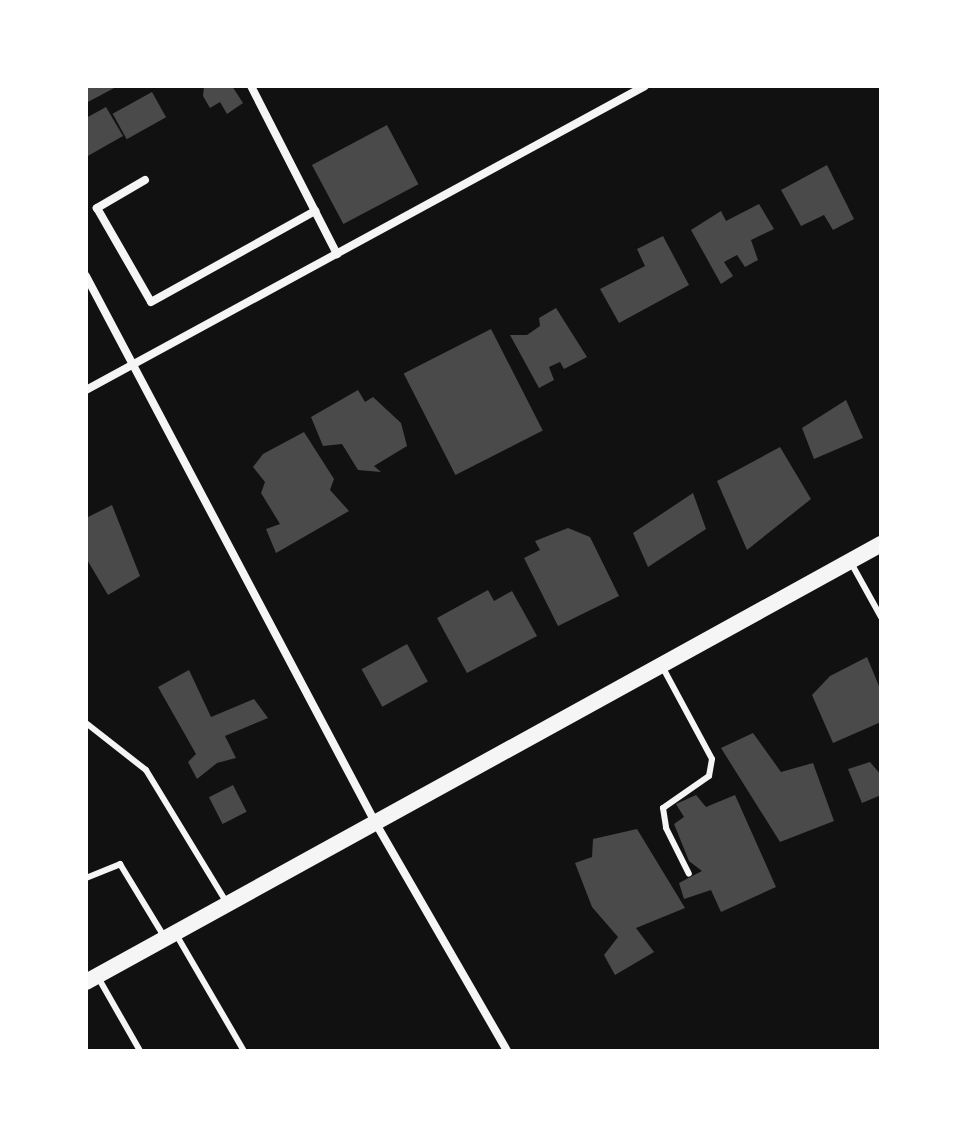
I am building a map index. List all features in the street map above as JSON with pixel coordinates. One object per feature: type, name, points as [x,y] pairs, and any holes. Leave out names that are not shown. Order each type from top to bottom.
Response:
[{"type":"main road","points":[[89,978],[881,544]]},
{"type":"street","points":[[251,86],[337,254]]},
{"type":"street","points":[[86,390],[645,86]]},
{"type":"street","points":[[145,180],[97,208],[151,302],[315,211]]},
{"type":"street","points":[[86,276],[375,822],[507,1051]]},
{"type":"lane","points":[[850,561],[881,617]]},
{"type":"lane","points":[[662,665],[712,759],[709,776],[663,808],[666,828],[689,874]]},
{"type":"lane","points":[[86,723],[111,748],[146,770],[228,903]]},
{"type":"lane","points":[[86,878],[120,864],[244,1051]]},
{"type":"lane","points":[[89,978],[140,1051]]},
{"type":"building","points":[[86,86],[118,86],[86,103]]},
{"type":"building","points":[[204,86],[232,86],[243,103],[227,114],[220,102],[210,108],[203,96]]},
{"type":"building","points":[[152,92],[166,117],[127,139],[113,114]]},
{"type":"building","points":[[106,107],[123,136],[86,157],[86,118]]},
{"type":"building","points":[[387,125],[418,184],[343,224],[312,165]]},
{"type":"building","points":[[827,165],[854,219],[833,230],[824,215],[801,226],[781,190]]},
{"type":"building","points":[[759,204],[774,229],[751,240],[758,260],[745,267],[737,255],[724,262],[733,276],[721,284],[691,230],[721,211],[726,221]]},
{"type":"building","points":[[663,236],[689,285],[619,323],[600,289],[645,266],[637,249]]},
{"type":"building","points":[[556,308],[587,357],[564,369],[560,362],[549,367],[554,380],[539,388],[510,335],[527,335],[540,326],[539,318]]},
{"type":"building","points":[[491,329],[543,431],[455,475],[404,373]]},
{"type":"building","points":[[358,390],[365,402],[373,397],[401,423],[407,446],[374,466],[381,472],[358,470],[342,444],[323,446],[311,417]]},
{"type":"building","points":[[846,400],[863,438],[814,459],[802,428]]},
{"type":"building","points":[[304,432],[334,479],[330,490],[349,511],[276,553],[266,529],[280,524],[261,493],[265,482],[253,467],[263,454]]},
{"type":"building","points":[[780,447],[811,499],[747,550],[717,481]]},
{"type":"building","points":[[693,493],[706,529],[648,567],[633,533]]},
{"type":"building","points":[[112,505],[140,576],[108,595],[86,558],[86,518]]},
{"type":"building","points":[[568,528],[590,537],[619,596],[558,626],[524,558],[540,550],[535,541]]},
{"type":"building","points":[[488,590],[494,601],[512,591],[537,636],[467,673],[437,618]]},
{"type":"building","points":[[407,644],[428,682],[382,707],[362,669]]},
{"type":"building","points":[[867,657],[881,691],[881,722],[833,743],[812,695],[830,676]]},
{"type":"building","points":[[189,670],[211,717],[254,699],[268,718],[225,736],[236,758],[217,763],[197,779],[188,762],[196,754],[158,687]]},
{"type":"building","points":[[753,733],[781,772],[813,763],[834,821],[780,842],[721,748]]},
{"type":"building","points":[[870,762],[881,775],[881,795],[862,803],[848,769]]},
{"type":"building","points":[[233,785],[247,812],[223,824],[209,797]]},
{"type":"building","points":[[696,795],[706,807],[735,795],[776,887],[721,912],[711,890],[684,899],[679,883],[702,871],[689,861],[674,824],[684,817],[676,804]]},
{"type":"building","points":[[637,829],[685,908],[636,928],[654,952],[615,975],[604,955],[618,937],[592,907],[575,863],[592,857],[593,839]]}]
